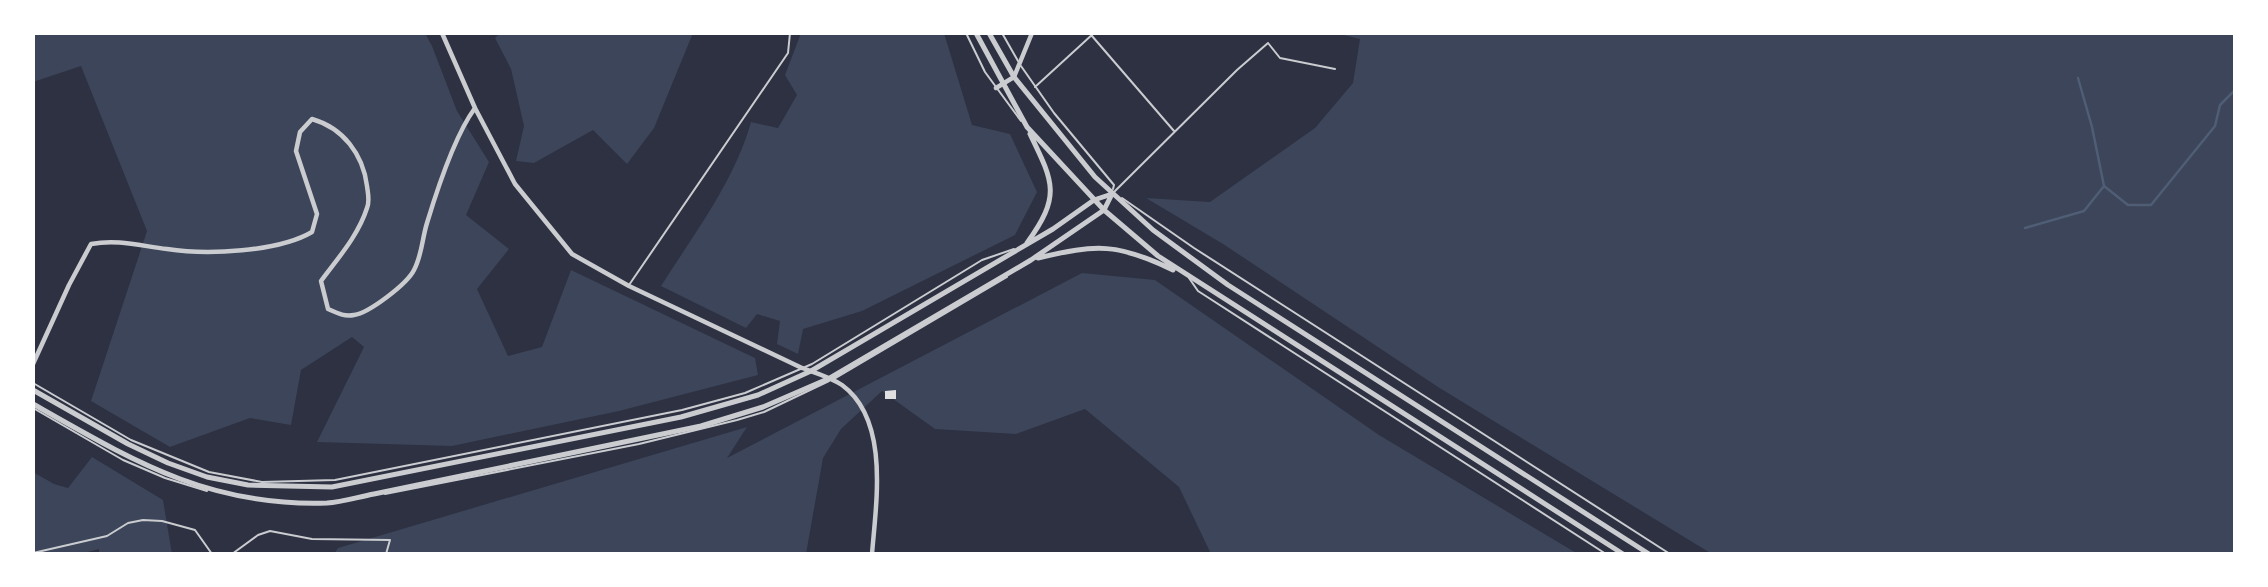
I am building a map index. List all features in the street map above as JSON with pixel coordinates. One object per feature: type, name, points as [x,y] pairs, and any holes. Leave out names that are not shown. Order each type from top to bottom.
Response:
[{"type":"street","points":[[442,33],[475,108],[515,184],[572,254],[629,286],[802,368],[831,379],[853,396],[864,411],[872,433],[877,465],[872,554]]},
{"type":"street","points":[[976,33],[1047,169],[1051,201],[1044,218],[1025,245]]},
{"type":"street","points":[[989,33],[1014,76],[1095,177],[1153,230],[1228,285],[1649,554]]},
{"type":"street","points":[[996,89],[1014,76],[1032,33]]},
{"type":"street","points":[[33,364],[91,244],[107,241],[168,250],[222,252],[299,239],[312,232],[317,214],[296,151],[300,132],[312,119],[326,123],[342,135],[356,151],[366,179],[369,204],[347,247],[321,281],[328,309],[341,315],[356,316],[404,284],[413,272],[422,248],[426,226],[464,123],[475,108]]},
{"type":"street","points":[[1027,127],[1104,210],[1158,256],[1623,554]]},
{"type":"street","points":[[33,390],[167,463],[259,486],[332,487],[681,417],[758,395],[811,371],[1025,245],[1094,200],[1112,194]]},
{"type":"street","points":[[33,406],[129,458],[203,490],[250,500],[329,503],[701,426],[762,407],[831,379],[1031,260],[1104,210],[1112,194]]},
{"type":"street","points":[[1031,260],[1084,247],[1122,249],[1147,257],[1188,277]]},
{"type":"lane","points":[[629,286],[788,53],[790,33]]},
{"type":"lane","points":[[966,33],[996,89],[1027,127]]},
{"type":"lane","points":[[1002,33],[1034,88],[1114,185],[1112,194]]},
{"type":"lane","points":[[1034,88],[1093,34],[1174,132]]},
{"type":"lane","points":[[1112,194],[1237,70],[1268,43],[1280,58],[1335,69]]},
{"type":"lane","points":[[1112,194],[1129,201],[1194,248],[1670,554]]},
{"type":"lane","points":[[33,383],[131,440],[208,475],[262,482],[335,480],[682,410],[745,393],[837,350],[982,260],[1025,245]]},
{"type":"lane","points":[[1188,277],[1198,291],[1605,554]]},
{"type":"lane","points":[[33,553],[107,536],[128,523],[143,520],[162,521],[195,530],[212,554]]},
{"type":"lane","points":[[232,554],[258,535],[270,531],[312,538],[390,540],[386,554]]},
{"type":"shaded area","points":[[33,33],[425,33],[457,111],[489,162],[466,215],[509,249],[477,289],[508,356],[542,347],[571,270],[755,358],[758,375],[619,411],[452,446],[317,442],[364,347],[352,337],[301,370],[291,425],[250,418],[170,447],[91,401],[147,231],[81,66],[33,82]]},
{"type":"shaded area","points":[[500,33],[693,33],[654,128],[627,164],[593,130],[534,163],[516,161],[524,126],[511,69],[495,38]]},
{"type":"shaded area","points":[[801,33],[944,33],[972,125],[1010,134],[1037,192],[1015,235],[862,311],[803,329],[798,354],[777,344],[780,321],[757,314],[746,328],[661,286],[724,187],[751,122],[778,128],[797,95],[785,75]]},
{"type":"shaded area","points":[[1336,33],[2235,33],[2235,554],[1712,554],[1438,387],[1223,244],[1146,198],[1210,202],[1315,128],[1353,83],[1360,39]]},
{"type":"shaded area","points":[[1082,273],[1155,280],[1379,435],[1578,554],[1211,554],[1179,487],[1085,409],[1016,434],[935,429],[882,391],[841,429],[823,458],[806,554],[334,554],[338,548],[747,427],[727,458]]},
{"type":"shaded area","points":[[92,457],[163,500],[172,554],[99,554],[99,549],[80,554],[33,554],[33,472],[54,484],[68,488]]},
{"type":"building","points":[[896,390],[896,399],[885,399],[885,391]]},
{"type":"waterway","points":[[2078,78],[2092,127],[2104,186],[2128,205],[2151,205],[2215,126],[2220,105],[2235,90]]},
{"type":"waterway","points":[[2025,228],[2084,211],[2104,186]]}]
